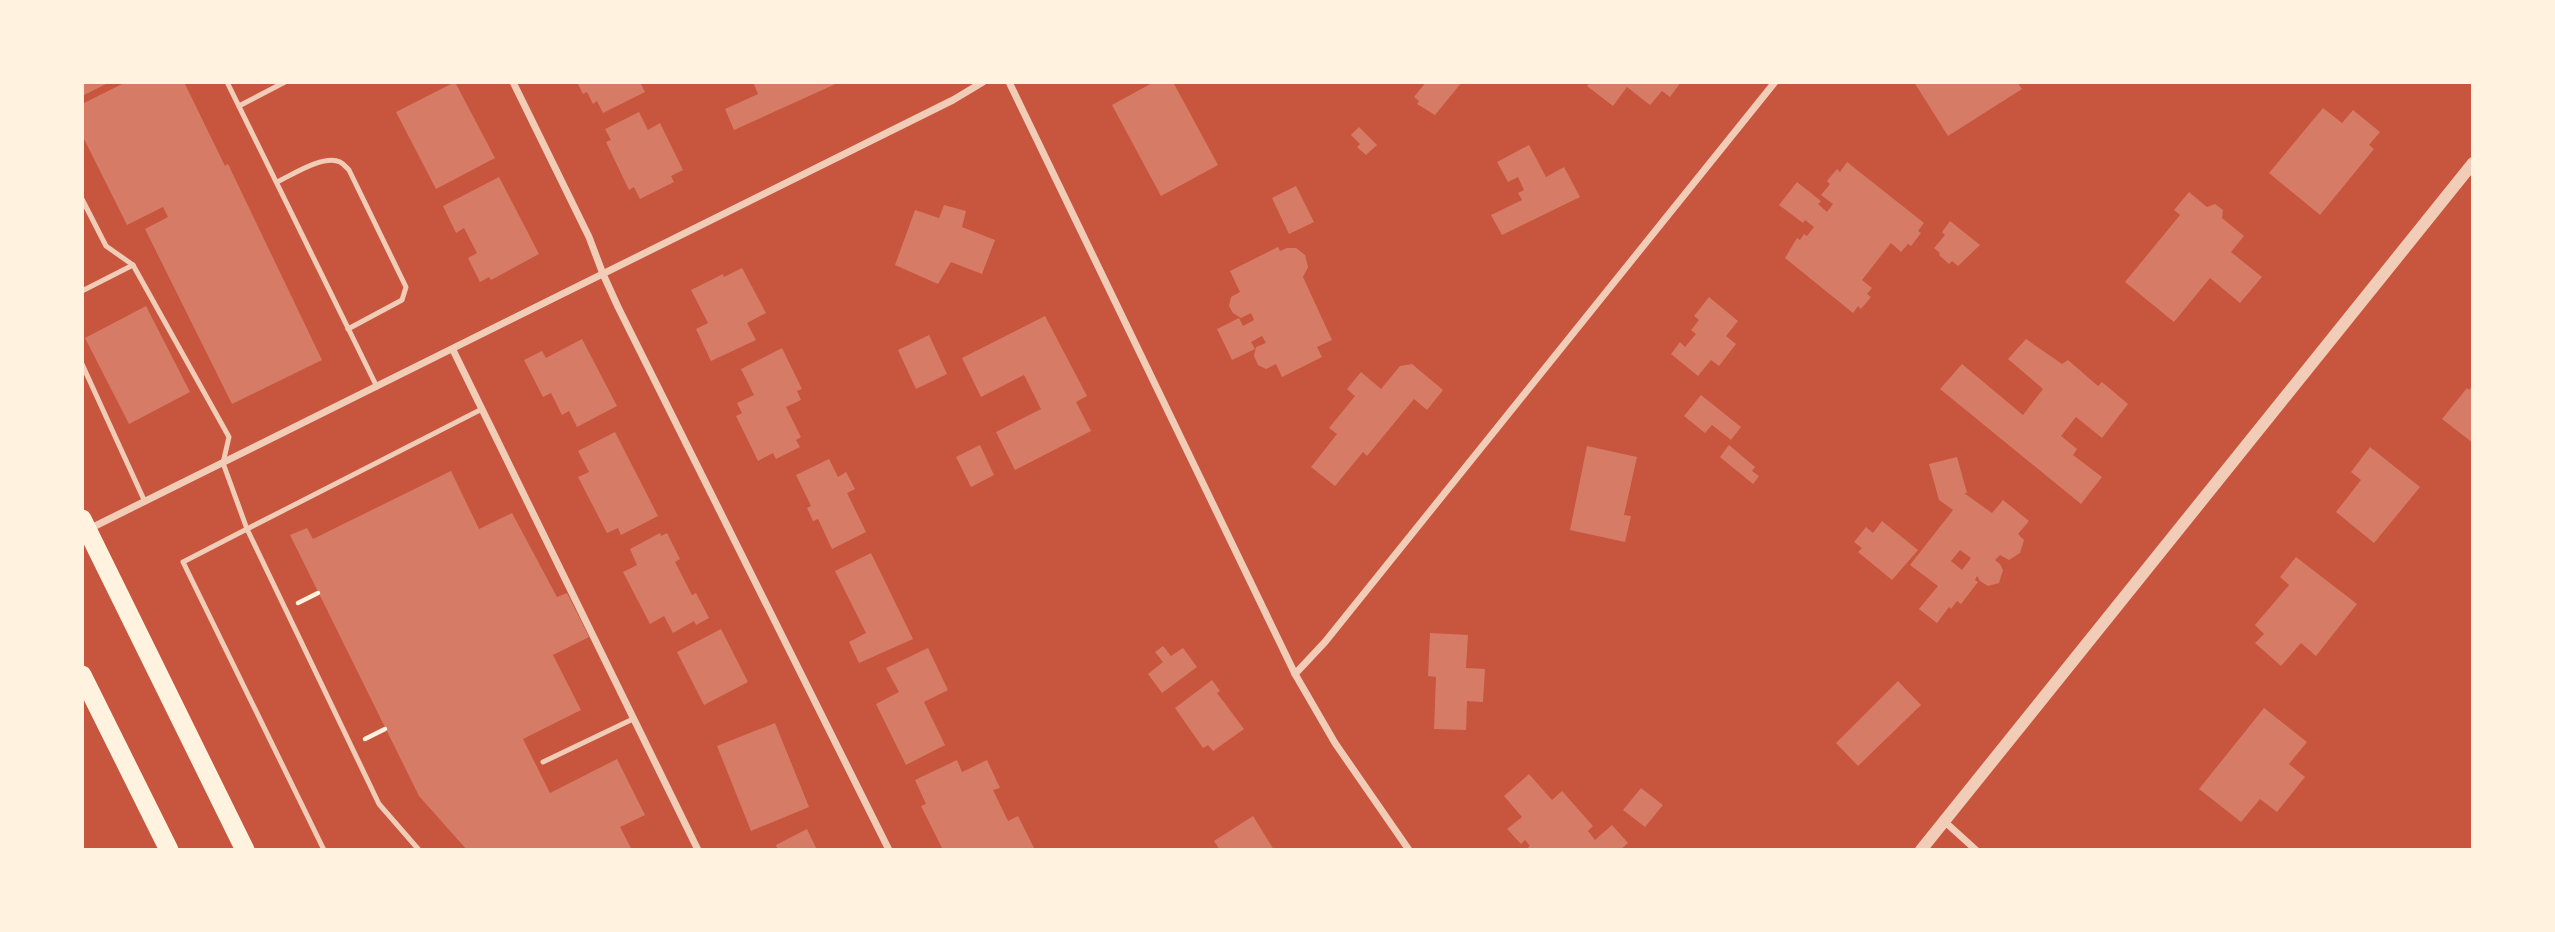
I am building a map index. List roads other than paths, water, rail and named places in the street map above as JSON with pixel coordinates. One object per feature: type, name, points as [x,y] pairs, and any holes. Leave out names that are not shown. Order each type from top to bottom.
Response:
[{"type":"highway","points":[[84,526],[245,850]]},
{"type":"highway","points":[[82,675],[169,850]]},
{"type":"street","points":[[513,82],[589,237],[603,274],[889,850]]},
{"type":"street","points":[[84,526],[145,502],[984,82]]},
{"type":"street","points":[[1009,82],[1295,674],[1335,743],[1409,850]]},
{"type":"street","points":[[1295,674],[1325,642],[1775,82]]},
{"type":"street","points":[[1921,850],[2473,163]]},
{"type":"street","points":[[453,350],[698,850]]},
{"type":"street","points":[[1944,821],[1976,850]]},
{"type":"lane","points":[[227,82],[377,387]]},
{"type":"lane","points":[[239,106],[285,82]]},
{"type":"lane","points":[[277,182],[313,164],[330,160],[340,162],[349,170],[406,287],[402,300],[348,329]]},
{"type":"lane","points":[[82,199],[106,246],[133,265],[229,437],[223,463],[247,529],[379,804],[419,850]]},
{"type":"lane","points":[[82,291],[133,265]]},
{"type":"lane","points":[[82,364],[145,502]]},
{"type":"lane","points":[[324,850],[183,562],[482,409]]},
{"type":"lane","points":[[543,762],[633,719]]}]
